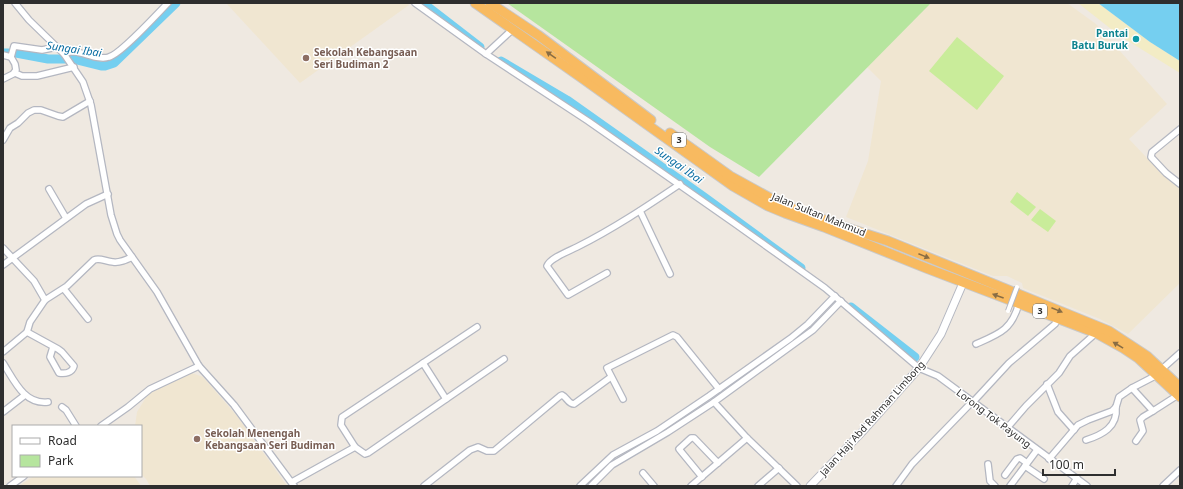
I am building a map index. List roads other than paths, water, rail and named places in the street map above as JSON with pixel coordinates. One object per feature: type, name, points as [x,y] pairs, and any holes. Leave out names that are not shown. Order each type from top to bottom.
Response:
[{"type":"highway","name":"Jalan Sultan Mahmud","points":[[475,3],[742,192],[785,214],[1096,333],[1160,372]]},
{"type":"highway","name":"Jalan Sultan Mahmud","points":[[490,3],[538,35],[652,120],[743,184],[789,207],[888,242],[1109,331],[1129,343],[1160,372],[1179,393]]},
{"type":"highway","points":[[884,252],[888,242]]},
{"type":"street","points":[[15,3],[29,20],[64,54],[83,82],[90,101],[111,215],[117,234],[157,292],[199,366],[234,405],[293,484],[355,447]]},
{"type":"street","points":[[64,54],[70,51],[103,58],[109,57],[122,48],[168,3]]},
{"type":"street","name":"Lorong Tok Payung","points":[[415,3],[680,184],[841,301],[919,368],[938,376],[1049,459],[1078,478],[1086,486]]},
{"type":"street","points":[[488,52],[513,29]]},
{"type":"street","points":[[15,73],[15,64],[11,57],[14,46],[42,50],[57,47]]},
{"type":"street","points":[[3,55],[11,57]]},
{"type":"street","points":[[3,79],[15,73],[26,77],[37,76],[74,67]]},
{"type":"street","points":[[3,140],[10,128],[34,110],[41,110],[63,117],[90,101]]},
{"type":"street","points":[[1180,128],[1152,152],[1151,157],[1166,173],[1180,184]]},
{"type":"street","points":[[607,273],[568,295],[547,266],[549,262],[597,237],[640,211],[680,184]]},
{"type":"street","points":[[49,188],[66,218]]},
{"type":"street","points":[[3,265],[66,218],[90,202],[108,194]]},
{"type":"street","points":[[640,211],[670,274]]},
{"type":"street","points":[[3,248],[34,281],[45,300]]},
{"type":"street","points":[[3,352],[28,332],[30,322],[45,300],[64,289],[91,262],[96,259],[120,262],[132,257]]},
{"type":"street","name":"Jalan Haji Abd Rahman Limbong","points":[[810,486],[862,432],[919,368],[941,334],[963,283]]},
{"type":"street","points":[[1008,311],[1017,287]]},
{"type":"street","points":[[64,289],[88,319]]},
{"type":"street","points":[[580,486],[613,454],[657,430],[719,389],[791,338],[808,324],[834,296]]},
{"type":"street","points":[[591,486],[612,464],[668,432],[714,402],[813,330],[841,301]]},
{"type":"street","points":[[976,344],[1001,333],[1014,319],[1018,303]]},
{"type":"street","points":[[896,486],[912,464],[1009,363],[1055,324],[1058,318]]},
{"type":"street","points":[[477,327],[342,417],[341,425],[355,447],[365,454],[368,453],[504,359]]},
{"type":"street","points":[[28,332],[54,347],[62,352],[73,365],[73,369],[66,374],[59,372],[51,359],[50,356],[54,347]]},
{"type":"street","points":[[1007,428],[1048,384],[1070,356],[1096,333]]},
{"type":"street","points":[[623,399],[607,371],[607,368],[675,336],[719,389]]},
{"type":"street","points":[[1086,440],[1098,436],[1109,428],[1116,417],[1116,407],[1119,397],[1160,372],[1180,353]]},
{"type":"street","points":[[3,363],[25,395],[39,402],[48,402]]},
{"type":"street","points":[[423,363],[446,399]]},
{"type":"street","points":[[102,425],[150,389],[199,366]]},
{"type":"street","points":[[424,486],[470,450],[478,447],[487,452],[494,451],[560,396],[565,396],[569,402],[574,404],[611,377]]},
{"type":"street","points":[[1048,384],[1058,412],[1074,430]]},
{"type":"street","points":[[1132,388],[1153,410]]},
{"type":"street","points":[[1136,441],[1143,431],[1140,420],[1179,393]]},
{"type":"street","points":[[3,412],[25,395]]},
{"type":"street","points":[[714,402],[747,438],[797,486]]},
{"type":"street","points":[[62,407],[75,425]]},
{"type":"street","points":[[1049,459],[1078,425],[1112,411],[1116,407]]},
{"type":"street","points":[[702,477],[680,451],[679,448],[685,442],[691,438],[694,438],[718,463]]},
{"type":"street","points":[[691,486],[747,438]]},
{"type":"street","points":[[1010,486],[1037,450]]},
{"type":"street","points":[[1005,475],[1017,459],[1020,458],[1026,465],[1044,479]]},
{"type":"street","points":[[988,464],[990,481],[995,486]]},
{"type":"street","points":[[758,486],[778,468]]},
{"type":"street","points":[[1163,486],[1180,470]]},
{"type":"street","points":[[643,473],[654,486]]},
{"type":"street","points":[[10,486],[23,477]]},
{"type":"street","points":[[1072,486],[1078,478]]},
{"type":"water","points":[[1098,3],[1180,3],[1180,61],[1150,42]]},
{"type":"waterway","name":"Sungai Ibai","points":[[16,53],[48,59],[73,59],[105,66],[114,63],[176,3]]},
{"type":"waterway","name":"Sungai Ibai","points":[[423,3],[480,47]]},
{"type":"waterway","name":"Sungai Ibai","points":[[3,53],[8,53]]},
{"type":"waterway","name":"Sungai Ibai","points":[[501,61],[567,100],[801,268]]},
{"type":"waterway","name":"Sungai Ibai","points":[[851,307],[915,357]]},
{"type":"place","name":"Pantai Batu Buruk","points":[[1136,39]]},
{"type":"place","name":"Sekolah Kebangsaan Seri Budiman 2","points":[[306,58]]},
{"type":"place","name":"Sekolah Menengah Kebangsaan Seri Budiman","points":[[197,439]]}]
